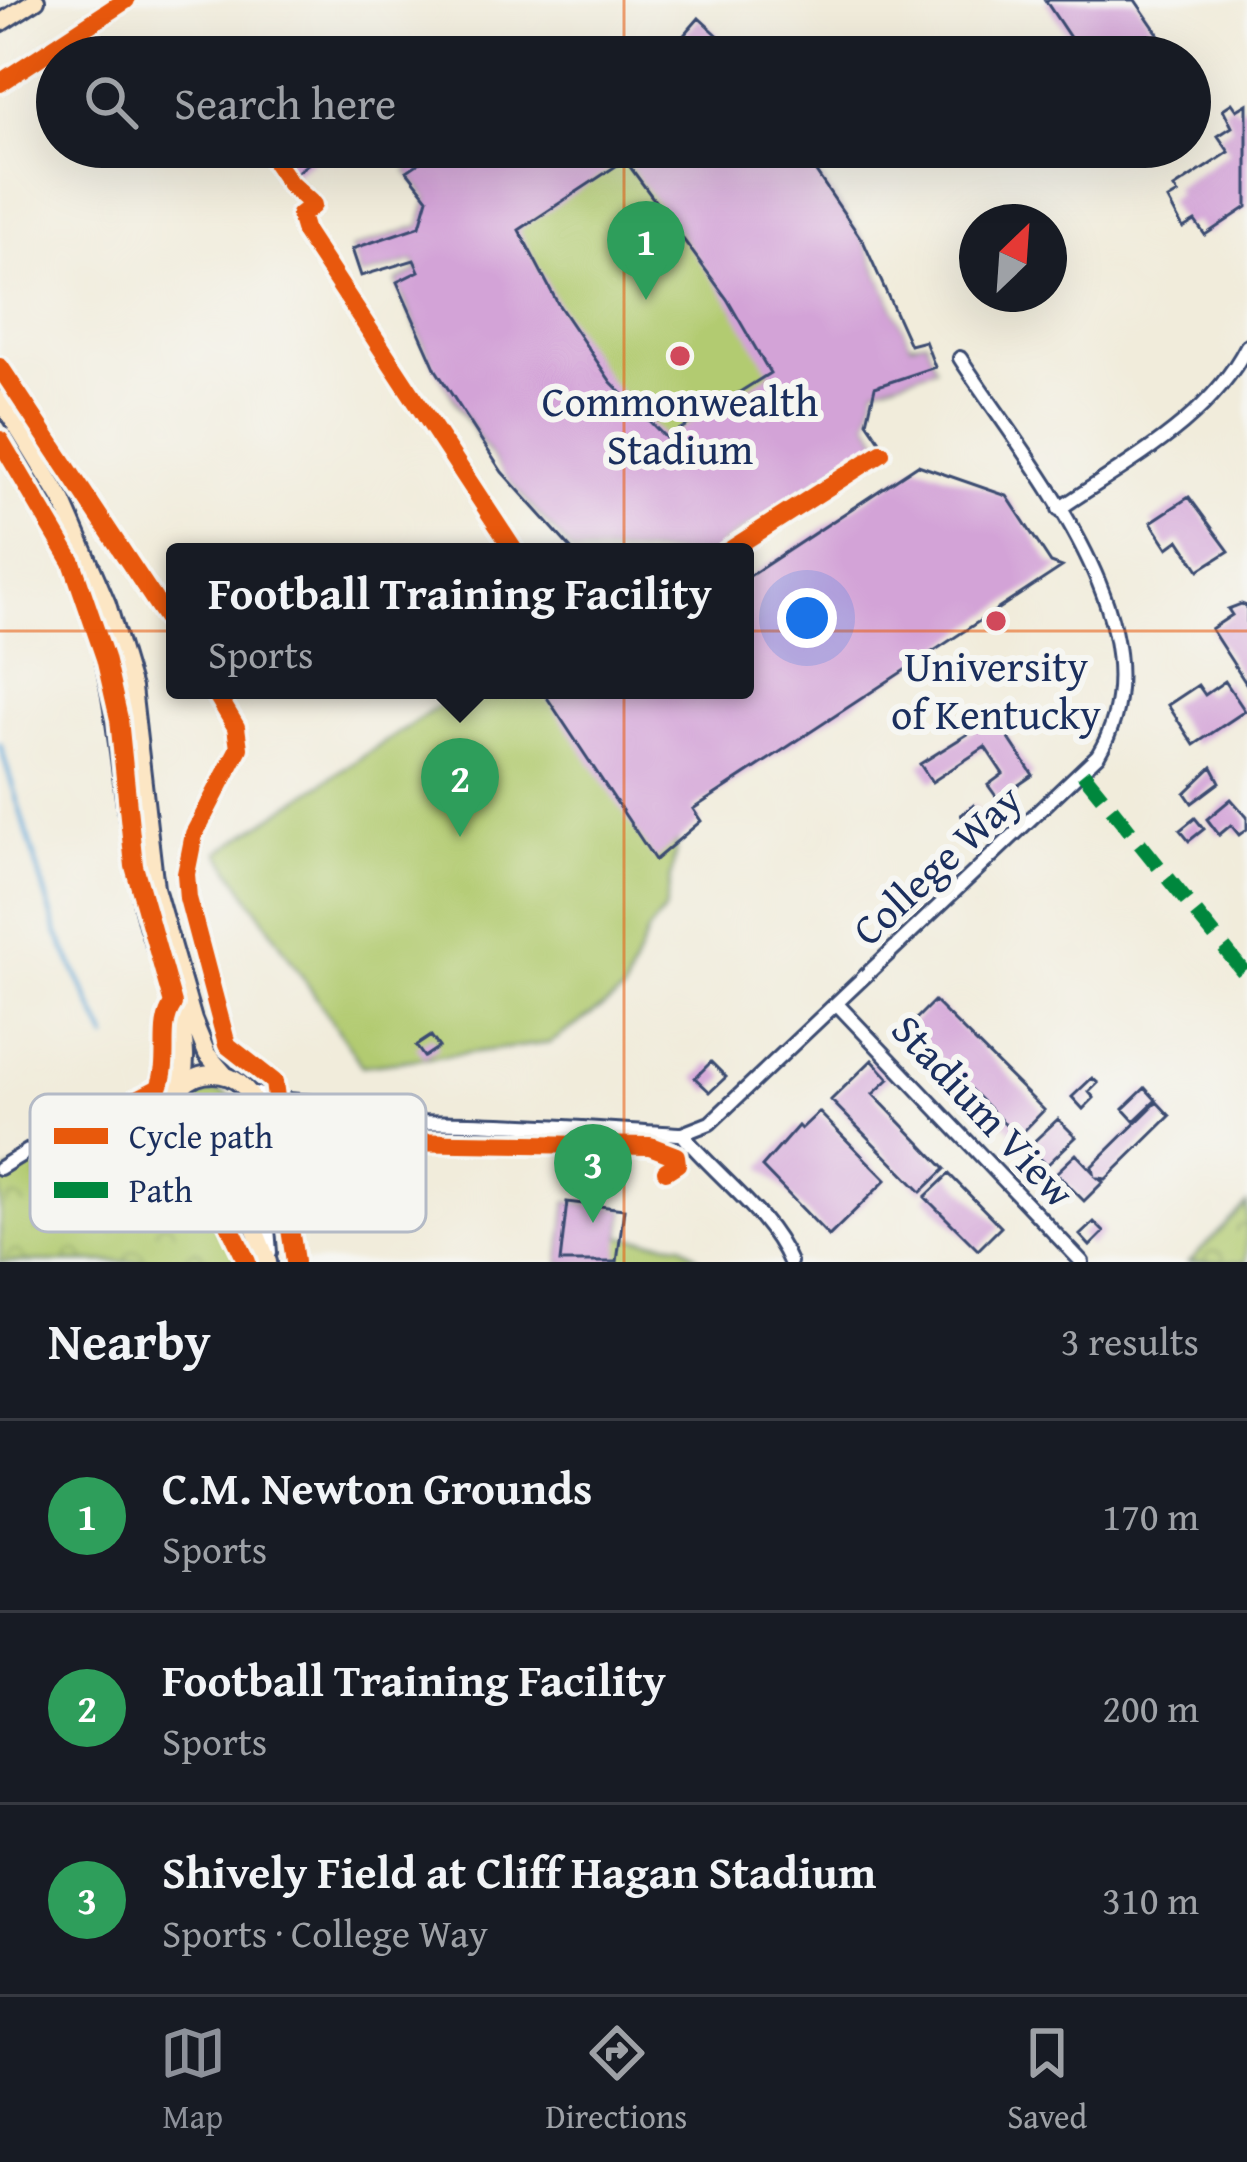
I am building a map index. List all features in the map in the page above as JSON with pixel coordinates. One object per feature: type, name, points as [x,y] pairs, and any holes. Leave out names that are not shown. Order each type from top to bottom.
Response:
[{"type":"main road","points":[[0,23],[35,0]]},
{"type":"main road","points":[[0,399],[63,502],[92,561],[127,718],[155,888],[193,1020],[207,1054],[249,1094]]},
{"type":"main road","points":[[0,440],[72,562],[127,718],[134,866],[188,1059],[177,1094]]},
{"type":"main road","points":[[177,1094],[205,1075],[226,1076]]},
{"type":"main road","points":[[237,1232],[247,1262]]},
{"type":"main road","points":[[257,1232],[269,1262]]},
{"type":"street","points":[[1059,509],[1186,422],[1236,367],[1247,346]]},
{"type":"street","name":"College Way","points":[[682,1134],[732,1108],[1083,773],[1111,732],[1123,692],[1117,631],[1059,509],[960,358]]},
{"type":"street","name":"Stadium View","points":[[837,1004],[1082,1262]]},
{"type":"street","points":[[248,1090],[260,1094]]},
{"type":"street","points":[[426,1123],[682,1134],[718,1178],[760,1214],[790,1262]]},
{"type":"street","points":[[0,1168],[30,1149]]},
{"type":"street","points":[[269,1232],[269,1262]]},
{"type":"green space","name":"Commonwealth Stadium","points":[[813,168],[864,243],[909,344],[925,341],[935,367],[875,387],[867,422],[884,447],[860,463],[834,469],[722,543],[565,543],[494,460],[431,357],[397,282],[418,271],[414,260],[361,276],[352,249],[420,226],[428,198],[407,171]]},
{"type":"green space","points":[[449,699],[720,699],[681,821],[665,910],[648,931],[623,993],[550,1043],[362,1066],[219,852]]},
{"type":"green space","points":[[30,1161],[30,1232],[229,1232],[238,1262],[0,1262],[0,1176]]},
{"type":"green space","points":[[567,1202],[624,1209],[621,1237],[681,1244],[703,1262],[560,1262]]},
{"type":"green space","points":[[1247,1204],[1247,1262],[1189,1262]]},
{"type":"building","points":[[1045,0],[1135,0],[1160,36],[1069,36]]},
{"type":"building","points":[[699,18],[719,36],[683,36]]},
{"type":"building","points":[[1232,103],[1237,110],[1247,104],[1247,207],[1205,235],[1195,221],[1183,228],[1168,200],[1178,194],[1174,188],[1229,152],[1218,136],[1232,127],[1223,109]]},
{"type":"building","name":"Commonwealth Stadium","points":[[412,168],[613,168],[519,230],[558,304],[611,382],[666,438],[770,373],[727,299],[631,168],[813,168],[864,243],[910,345],[925,341],[935,367],[875,387],[867,422],[884,447],[838,473],[835,469],[722,543],[566,543],[502,472],[436,370],[397,282],[419,271],[414,260],[361,276],[352,249],[420,226],[428,198],[407,171]]},
{"type":"building","points":[[918,465],[1007,496],[1051,563],[1062,567],[693,809],[701,821],[655,860],[548,699],[754,699],[754,573]]},
{"type":"building","points":[[1189,497],[1229,551],[1199,570],[1179,540],[1168,548],[1151,522]]},
{"type":"building","points":[[1247,606],[1247,685],[1211,629],[1232,615],[1228,609]]},
{"type":"building","points":[[1225,681],[1245,711],[1194,745],[1168,705],[1198,685],[1205,695]]},
{"type":"building","points":[[1003,712],[1007,720],[1000,725],[1033,775],[998,799],[988,785],[1003,774],[985,747],[932,782],[920,764]]},
{"type":"building","points":[[1212,767],[1220,782],[1192,803],[1185,793]]},
{"type":"building","points":[[1231,799],[1247,817],[1247,829],[1239,835],[1231,825],[1219,835],[1207,819]]},
{"type":"building","points":[[974,805],[983,818],[970,827],[961,815]]},
{"type":"building","points":[[1195,818],[1204,829],[1189,841],[1180,830]]},
{"type":"building","points":[[934,1001],[1044,1110],[1018,1137],[908,1027]]},
{"type":"building","points":[[431,1036],[439,1047],[424,1057],[416,1046]]},
{"type":"building","points":[[872,1060],[889,1079],[873,1094],[945,1169],[921,1192],[831,1100]]},
{"type":"building","points":[[711,1062],[726,1077],[710,1092],[695,1078]]},
{"type":"building","points":[[1092,1078],[1098,1083],[1089,1092],[1094,1098],[1083,1109],[1072,1097]]},
{"type":"building","points":[[1145,1088],[1156,1100],[1134,1121],[1123,1109]]},
{"type":"building","points":[[1157,1102],[1170,1116],[1106,1179],[1098,1178],[1103,1182],[1084,1201],[1056,1173],[1076,1154],[1093,1172],[1092,1166]]},
{"type":"building","points":[[819,1112],[886,1180],[829,1236],[762,1167],[798,1126],[801,1129]]},
{"type":"building","points":[[1058,1119],[1076,1137],[1047,1165],[1028,1147]]},
{"type":"building","points":[[949,1174],[1001,1227],[978,1250],[925,1197]]},
{"type":"building","points":[[567,1202],[624,1209],[617,1262],[560,1262]]},
{"type":"building","points":[[1094,1222],[1104,1232],[1090,1246],[1080,1235]]},
{"type":"waterway","points":[[0,744],[57,932],[107,1039]]},
{"type":"marked path","points":[[1083,773],[1247,976]]},
{"type":"cycle path","points":[[71,36],[126,0]]},
{"type":"cycle path","points":[[0,83],[36,59]]},
{"type":"cycle path","points":[[279,168],[313,205],[300,215],[305,232],[509,543]]},
{"type":"cycle path","points":[[0,367],[166,617]]},
{"type":"cycle path","points":[[0,440],[72,562],[105,658],[119,719],[134,866],[173,1004],[166,1023],[159,1088],[147,1094]]},
{"type":"cycle path","points":[[741,543],[881,453]]},
{"type":"cycle path","points":[[219,699],[236,727],[239,748],[194,834],[186,874],[188,898],[227,1045],[274,1082],[276,1094]]},
{"type":"cycle path","points":[[426,1142],[650,1146],[676,1156],[677,1164],[666,1171]]},
{"type":"cycle path","points":[[233,1232],[247,1262]]},
{"type":"cycle path","points":[[291,1232],[295,1262]]},
{"type":"place","name":"C.M. Newton Grounds","points":[[646,300]]},
{"type":"place","name":"Commonwealth Stadium","points":[[680,356]]},
{"type":"place","name":"University of Kentucky","points":[[996,621]]},
{"type":"place","name":"Football Training Facility","points":[[460,837]]},
{"type":"place","name":"Shively Field at Cliff Hagan Stadium","points":[[593,1223]]}]
